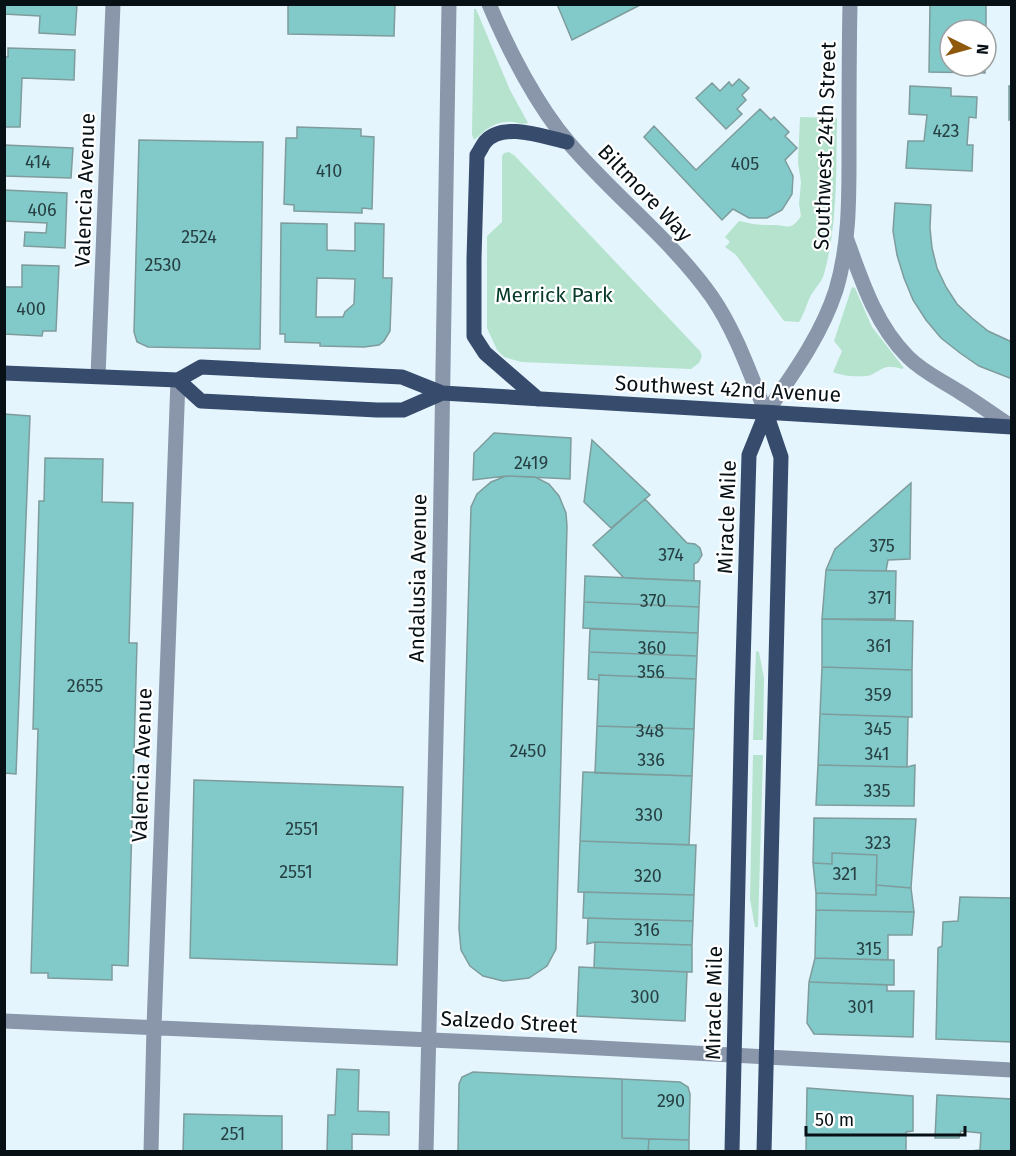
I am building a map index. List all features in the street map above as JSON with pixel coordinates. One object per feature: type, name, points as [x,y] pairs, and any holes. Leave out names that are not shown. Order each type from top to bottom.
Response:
[{"type":"main road","points":[[538,399],[485,353],[474,336],[477,155],[486,141],[508,131],[567,142]]},
{"type":"main road","name":"Southwest 42nd Avenue","points":[[4,373],[178,380],[201,368],[402,377],[442,393],[1011,427]]},
{"type":"main road","name":"Southwest 42nd Avenue","points":[[178,380],[201,401],[353,409],[403,410],[442,393]]},
{"type":"main road","points":[[764,1152],[781,457],[766,413]]},
{"type":"main road","name":"Miracle Mile","points":[[732,1152],[749,455],[766,413]]},
{"type":"street","name":"Valencia Avenue","points":[[98,376],[113,4]]},
{"type":"street","name":"Andalusia Avenue","points":[[426,1152],[449,4]]},
{"type":"street","name":"Biltmore Way","points":[[489,4],[533,91],[567,142],[674,253],[712,297],[735,337],[766,413]]},
{"type":"street","name":"Southwest 24th Street","points":[[766,413],[806,357],[825,318],[835,291],[847,240],[850,4]]},
{"type":"street","points":[[847,240],[870,303],[887,333],[909,358],[1011,427]]},
{"type":"street","name":"Valencia Avenue","points":[[151,1152],[178,380]]},
{"type":"street","name":"Salzedo Street","points":[[4,1021],[429,1039],[1011,1070]]},
{"type":"green space","points":[[474,9],[476,9],[510,90],[528,123],[501,122],[487,129],[474,140],[472,135]]},
{"type":"green space","points":[[800,117],[837,118],[835,196],[829,255],[823,277],[810,297],[799,322],[784,321],[736,255],[725,247],[730,242],[725,237],[739,221],[758,225],[791,226],[801,216],[799,204],[801,182],[798,163]]},
{"type":"green space","name":"Merrick Park","points":[[509,152],[700,351],[702,356],[699,363],[691,369],[521,362],[504,357],[497,350],[487,328],[487,236],[502,222],[502,156]]},
{"type":"green space","points":[[852,287],[855,288],[872,327],[904,368],[885,368],[871,375],[862,376],[833,372],[842,351],[834,341]]},
{"type":"green space","points":[[756,651],[759,652],[764,678],[763,740],[753,740]]},
{"type":"green space","points":[[753,755],[763,755],[758,927],[755,927],[750,899]]},
{"type":"building","points":[[4,4],[77,4],[75,35],[39,33],[40,16],[4,14]]},
{"type":"building","points":[[288,4],[395,4],[394,36],[288,34]]},
{"type":"building","points":[[557,4],[642,4],[572,40]]},
{"type":"building","points":[[930,4],[986,4],[986,18],[938,18],[938,72],[929,72]]},
{"type":"building","points":[[8,48],[75,50],[74,80],[22,78],[20,127],[4,127],[4,57],[8,57]]},
{"type":"building","points":[[739,79],[749,88],[742,95],[746,100],[737,109],[742,114],[726,129],[696,98],[712,83],[720,91],[729,82],[732,86]]},
{"type":"building","points":[[910,86],[951,88],[951,96],[977,97],[976,118],[969,117],[967,145],[973,145],[972,171],[906,168],[908,141],[924,141],[927,115],[909,114]]},
{"type":"building","points":[[1009,86],[1012,87],[1012,120],[1009,120]]},
{"type":"building","points":[[760,109],[771,120],[774,117],[789,132],[785,136],[797,148],[785,160],[793,176],[792,194],[782,210],[767,218],[749,218],[733,209],[722,220],[644,137],[654,126],[696,170]]},
{"type":"building","points":[[297,127],[361,129],[361,136],[374,137],[372,209],[362,208],[362,213],[294,211],[294,205],[284,204],[286,138],[297,138]]},
{"type":"building","points":[[139,140],[263,142],[260,349],[148,347],[137,342],[134,332]]},
{"type":"building","points":[[4,145],[73,148],[71,178],[4,176]]},
{"type":"building","points":[[4,190],[67,193],[65,248],[24,246],[25,232],[46,233],[47,223],[4,221]]},
{"type":"building","points":[[895,203],[931,205],[930,228],[937,268],[957,304],[988,331],[1012,342],[1012,379],[979,366],[960,353],[941,338],[926,320],[913,300],[897,255],[893,231]]},
{"type":"building","points":[[281,223],[327,224],[327,250],[355,251],[355,223],[384,224],[383,278],[392,278],[390,331],[384,341],[379,345],[364,347],[320,346],[320,343],[285,342],[285,334],[280,334]],"holes":[[[317,278],[355,279],[354,304],[343,317],[316,317]]]},
{"type":"building","points":[[22,265],[59,266],[56,331],[43,331],[42,336],[4,334],[4,287],[22,287]]},
{"type":"building","points":[[4,414],[30,416],[16,774],[4,773]]},
{"type":"building","points":[[494,433],[571,438],[570,479],[506,476],[473,480],[474,453]]},
{"type":"building","points":[[592,440],[650,495],[611,528],[584,502]]},
{"type":"building","points":[[45,458],[103,459],[102,502],[133,503],[129,643],[137,643],[128,966],[112,965],[112,980],[48,978],[48,973],[31,973],[38,729],[33,729],[39,501],[44,501]]},
{"type":"building","points":[[506,476],[535,477],[549,484],[559,496],[566,513],[567,526],[556,949],[547,966],[529,978],[503,981],[483,976],[470,966],[461,950],[459,929],[471,507],[477,494],[491,482]]},
{"type":"building","points":[[911,483],[910,559],[888,560],[886,571],[826,570],[835,549]]},
{"type":"building","points":[[645,499],[687,543],[695,544],[700,548],[702,555],[694,564],[694,581],[624,578],[593,545]]},
{"type":"building","points":[[826,570],[896,571],[895,619],[822,619]]},
{"type":"building","points":[[585,576],[700,581],[699,607],[584,602]]},
{"type":"building","points":[[584,602],[699,607],[698,633],[583,628]]},
{"type":"building","points":[[822,619],[913,621],[912,670],[822,667]]},
{"type":"building","points":[[590,629],[698,633],[697,656],[589,652]]},
{"type":"building","points":[[589,652],[697,656],[696,679],[599,675],[599,680],[588,679]]},
{"type":"building","points":[[822,667],[912,670],[912,717],[820,714]]},
{"type":"building","points":[[599,675],[696,679],[694,729],[597,726]]},
{"type":"building","points":[[820,714],[908,717],[907,767],[818,765]]},
{"type":"building","points":[[597,726],[694,729],[692,776],[595,773]]},
{"type":"building","points":[[818,765],[907,767],[915,765],[914,806],[816,805]]},
{"type":"building","points":[[583,772],[692,776],[689,845],[580,841]]},
{"type":"building","points":[[194,780],[403,787],[397,965],[190,958]]},
{"type":"building","points":[[814,818],[916,819],[911,888],[876,885],[877,855],[832,853],[832,864],[813,863]]},
{"type":"building","points":[[580,841],[696,845],[694,895],[578,892]]},
{"type":"building","points":[[832,853],[877,855],[876,895],[816,893],[813,863],[832,864]]},
{"type":"building","points":[[876,885],[911,888],[914,912],[816,910],[816,893],[876,895]]},
{"type":"building","points":[[584,892],[694,895],[693,921],[583,918]]},
{"type":"building","points":[[960,897],[1012,898],[1012,1042],[936,1039],[938,948],[942,946],[943,922],[958,921]]},
{"type":"building","points":[[816,910],[914,912],[912,935],[888,935],[888,960],[815,958]]},
{"type":"building","points":[[588,918],[693,921],[692,945],[595,942],[587,944]]},
{"type":"building","points":[[595,942],[692,945],[692,972],[594,968]]},
{"type":"building","points":[[815,958],[894,960],[894,985],[809,982]]},
{"type":"building","points":[[579,967],[687,972],[685,1021],[577,1016]]},
{"type":"building","points":[[809,982],[887,985],[887,991],[914,991],[913,1037],[814,1034],[807,1023]]},
{"type":"building","points":[[337,1069],[359,1070],[358,1111],[389,1112],[389,1135],[352,1134],[352,1152],[327,1152],[328,1115],[335,1115]]},
{"type":"building","points":[[473,1072],[622,1079],[622,1138],[649,1139],[648,1152],[458,1152],[459,1084],[462,1077]]},
{"type":"building","points":[[622,1079],[680,1082],[688,1087],[690,1094],[689,1140],[622,1138]]},
{"type":"building","points":[[807,1088],[913,1096],[913,1131],[906,1132],[906,1152],[806,1152]]},
{"type":"building","points":[[937,1095],[1012,1099],[1012,1152],[962,1152],[980,1150],[981,1133],[961,1131],[959,1138],[935,1138]]},
{"type":"building","points":[[184,1114],[282,1116],[282,1152],[183,1152]]},
{"type":"building","points":[[649,1139],[689,1140],[689,1152],[648,1152]]}]
